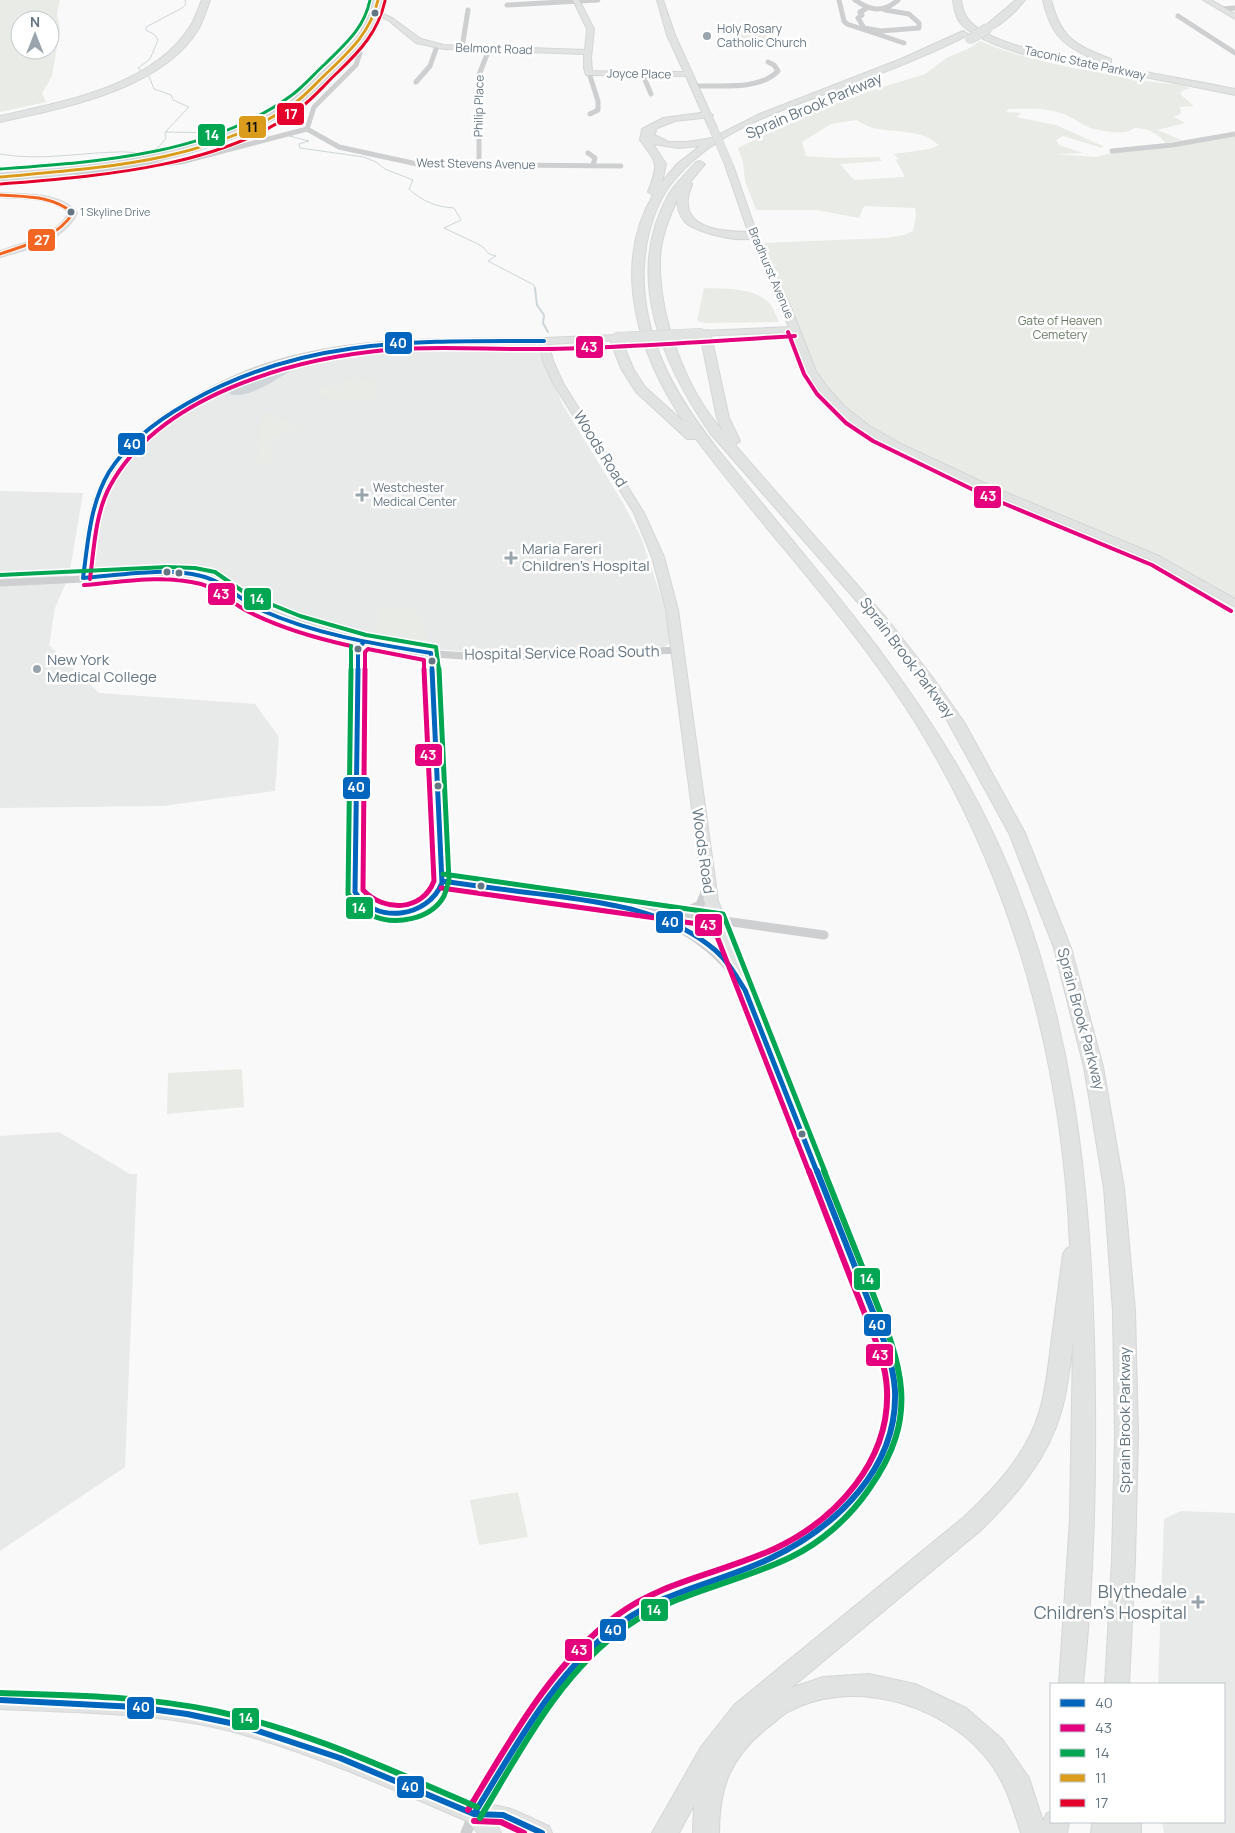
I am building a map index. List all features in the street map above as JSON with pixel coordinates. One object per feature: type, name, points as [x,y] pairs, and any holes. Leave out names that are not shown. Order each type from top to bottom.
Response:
[{"type":"highway","points":[[143,72],[160,60],[178,43],[193,20],[200,0]]},
{"type":"highway","points":[[0,118],[84,97],[166,60],[184,43],[199,21],[206,0]]},
{"type":"highway","name":"Taconic State Parkway","points":[[957,0],[957,11],[966,24],[986,37],[1010,46],[1054,58],[1235,91]]},
{"type":"highway","name":"Sprain Brook Parkway","points":[[984,26],[1009,0]]},
{"type":"highway","name":"Sprain Brook Parkway","points":[[1021,0],[1007,14],[934,56],[781,116],[749,132],[713,154],[692,172],[666,212],[659,235],[654,276],[658,312],[669,350],[688,389],[715,430],[895,638],[955,720],[1012,822],[1058,931],[1076,988],[1096,1071],[1106,1120],[1116,1196],[1126,1371],[1125,1542],[1117,1683]]},
{"type":"highway","name":"Taconic State Parkway","points":[[1047,0],[1052,21],[1058,31],[1069,41],[1086,51],[1115,64],[1222,89]]},
{"type":"highway","name":"Sprain Brook Parkway","points":[[966,37],[769,114],[729,133],[698,152],[676,171],[660,192],[650,212],[641,245],[638,270],[638,296],[645,332],[655,361],[670,391],[689,421],[904,693],[945,757],[982,826],[1021,922],[1048,1010],[1067,1103],[1079,1206],[1084,1322],[1084,1448],[1080,1563],[1071,1683]]},
{"type":"highway","points":[[704,105],[700,113],[658,126],[651,130],[649,136],[663,143],[684,145],[700,143],[729,133]]},
{"type":"highway","points":[[650,212],[652,194],[662,170],[662,163],[658,154],[645,140],[644,133],[658,124],[684,118],[711,122]]},
{"type":"highway","points":[[692,172],[681,200],[684,211],[691,220],[703,228],[716,232],[754,235]]},
{"type":"highway","points":[[704,334],[723,418],[747,466]]},
{"type":"highway","points":[[616,338],[628,370],[640,390],[718,458]]},
{"type":"highway","points":[[665,1833],[710,1753],[743,1713],[972,1524],[1001,1496],[1027,1462],[1046,1422],[1057,1385],[1079,1206]]},
{"type":"highway","points":[[1125,1542],[1128,1683]]},
{"type":"highway","points":[[706,1833],[706,1810],[713,1782],[725,1754],[746,1729],[774,1707],[798,1696],[826,1688],[862,1685],[896,1689],[913,1694],[946,1708],[975,1729],[999,1754],[1018,1780],[1029,1809],[1034,1833]]},
{"type":"main road","points":[[0,177],[72,171],[162,155],[244,130],[271,117],[293,103],[352,50],[369,30],[376,13],[378,0]]},
{"type":"street","points":[[507,5],[598,0]]},
{"type":"street","name":"Bradhurst Avenue","points":[[660,0],[671,35],[729,164],[754,235],[811,371],[823,390],[850,417],[879,437],[989,489],[1155,558],[1235,604]]},
{"type":"street","points":[[839,0],[844,21],[847,24],[904,43]]},
{"type":"street","points":[[854,0],[867,8],[909,14],[919,23],[919,28],[905,31],[881,31],[864,28],[858,18],[862,15],[860,12],[867,8]]},
{"type":"street","points":[[885,10],[898,0]]},
{"type":"street","points":[[1206,0],[1235,17]]},
{"type":"street","points":[[577,1],[590,26],[591,36],[587,52],[587,68],[598,104],[598,110],[590,114]]},
{"type":"street","points":[[1222,10],[1235,8]]},
{"type":"street","points":[[462,48],[468,10]]},
{"type":"street","name":"Belmont Road","points":[[376,13],[390,19],[418,41],[437,46],[587,52]]},
{"type":"street","points":[[1178,16],[1235,52]]},
{"type":"street","points":[[416,82],[435,59],[437,46]]},
{"type":"street","name":"Philip Place","points":[[479,165],[478,75],[489,49]]},
{"type":"street","points":[[72,171],[113,170],[181,162],[307,130],[312,122],[314,107],[356,65],[360,50],[352,50]]},
{"type":"street","points":[[695,86],[752,83],[766,80],[775,76],[778,71],[776,66],[768,62]]},
{"type":"street","name":"Joyce Place","points":[[589,73],[689,74]]},
{"type":"street","points":[[643,75],[651,94]]},
{"type":"street","name":"West Stevens Avenue","points":[[307,130],[339,147],[407,163],[621,166]]},
{"type":"street","points":[[1112,151],[1172,145],[1235,134]]},
{"type":"street","points":[[588,153],[595,158],[593,165]]},
{"type":"street","points":[[0,196],[57,202],[67,206],[73,212],[54,234],[0,254]]},
{"type":"street","points":[[83,578],[93,511],[108,474],[128,448],[173,411],[206,392],[239,377],[284,362],[341,348],[408,342],[544,341],[795,329]]},
{"type":"street","name":"Woods Road","points":[[474,1814],[566,1673],[590,1648],[616,1626],[648,1605],[683,1589],[772,1559],[811,1538],[838,1516],[862,1490],[880,1460],[891,1428],[895,1394],[887,1353],[872,1310],[710,901],[670,597],[649,534],[628,493],[558,383],[548,361],[544,341]]},
{"type":"street","name":"Hospital Service Road South","points":[[0,583],[168,574],[194,575],[217,581],[244,602],[293,621],[364,642],[431,653],[506,657],[678,650]]},
{"type":"street","points":[[364,642],[358,649],[355,892],[368,907],[382,911],[400,912],[416,910],[428,905],[437,897],[442,880],[435,703],[431,653]]},
{"type":"street","points":[[442,880],[824,934]]},
{"type":"street","points":[[674,913],[691,911],[700,906],[705,899],[707,885]]},
{"type":"street","points":[[625,906],[660,917],[680,926],[699,938],[715,950],[728,964],[745,990]]},
{"type":"street","points":[[0,1700],[136,1707],[187,1714],[240,1725],[340,1758],[474,1814],[503,1815],[542,1833]]},
{"type":"street","points":[[466,1833],[474,1814]]},
{"type":"street","points":[[474,1814],[491,1833]]},
{"type":"shaded area","name":"Westchester Medical Center","points":[[536,344],[563,405],[623,503],[641,537],[664,606],[671,640],[664,647],[517,653],[457,651],[400,645],[311,623],[271,610],[217,571],[188,568],[99,573],[90,570],[95,536],[107,487],[119,467],[162,426],[185,408],[208,396],[278,366],[326,355],[412,347]]},
{"type":"shaded area","points":[[286,370],[292,370],[253,391],[237,395],[229,394],[231,391],[256,380]]},
{"type":"shaded area","name":"New York Medical College","points":[[0,491],[83,493],[69,576],[55,608],[49,645],[99,693],[255,704],[279,737],[275,791],[163,806],[0,808]]},
{"type":"shaded area","points":[[59,1132],[130,1174],[137,1174],[125,1467],[0,1551],[0,1136]]},
{"type":"shaded area","name":"Blythedale Children's Hospital","points":[[1181,1511],[1235,1513],[1235,1833],[1164,1833],[1162,1823],[1225,1823],[1225,1683],[1158,1683],[1164,1519]]},
{"type":"green space","points":[[0,0],[60,0],[58,10],[10,10],[10,60],[55,60],[52,76],[42,93],[46,102],[0,112]]},
{"type":"green space","points":[[736,29],[764,29],[768,42],[740,42]]},
{"type":"green space","name":"Gate of Heaven Cemetery","points":[[980,41],[999,49],[1059,65],[1190,88],[1182,91],[1180,94],[1194,106],[1180,107],[1181,113],[1174,117],[1185,123],[1157,130],[1182,140],[1165,143],[1153,132],[1144,129],[1135,128],[1127,132],[1097,130],[1053,111],[1009,109],[1006,112],[1022,113],[1016,117],[1056,125],[1103,146],[1102,148],[1063,136],[1056,140],[1059,145],[1083,153],[1057,154],[1096,157],[1118,151],[1235,134],[1235,599],[1159,556],[1018,499],[885,437],[853,414],[835,396],[813,364],[763,243],[886,238],[904,235],[913,231],[916,216],[915,208],[864,206],[859,218],[817,210],[756,210],[745,181],[743,162],[738,148],[808,114],[870,91],[925,74],[948,57],[968,49]],"holes":[[[856,120],[870,127],[914,133],[931,139],[939,145],[930,149],[894,154],[899,159],[896,160],[905,177],[854,180],[840,164],[882,161],[879,157],[834,158],[806,156],[802,142],[831,124]]]},
{"type":"green space","points":[[704,288],[739,290],[757,294],[770,304],[779,322],[705,323],[697,321]]},
{"type":"green space","points":[[359,376],[364,381],[377,382],[377,385],[362,385],[377,386],[377,400],[330,402],[327,397],[319,395],[322,393],[311,394],[329,385],[339,389],[362,386],[341,388],[336,386]]},
{"type":"green space","points":[[263,412],[294,425],[299,424],[308,428],[289,431],[275,437],[274,441],[259,442]]},
{"type":"green space","points":[[259,443],[274,443],[273,465],[254,466],[254,460],[258,459]]},
{"type":"green space","points":[[412,606],[426,631],[426,644],[408,647],[392,645],[373,639],[377,634],[378,609]]},
{"type":"green space","points":[[242,1069],[244,1107],[167,1114],[168,1073]]},
{"type":"green space","points":[[518,1492],[528,1537],[479,1545],[470,1500]]},
{"type":"waterway","points":[[166,132],[189,107],[173,100],[171,95],[154,89],[149,76],[138,68],[150,59],[158,40],[155,35],[146,30],[146,27],[182,8],[186,4],[185,0]]},
{"type":"waterway","points":[[0,154],[44,157],[117,152],[143,153],[158,147],[166,138],[166,132]]},
{"type":"waterway","points":[[166,132],[221,133]]},
{"type":"waterway","points":[[289,136],[309,141],[299,144],[300,148],[364,157],[376,162],[385,169],[413,180],[409,189],[419,197],[435,205],[454,208],[461,220],[444,228],[482,246],[489,254],[496,256],[488,261],[534,285],[535,290]]},
{"type":"waterway","points":[[535,288],[537,305],[544,315],[543,323],[548,332]]},
{"type":"transit line","name":"14","points":[[0,169],[74,163],[148,152],[220,132],[254,118],[297,91],[349,41],[365,19],[370,0]]},
{"type":"transit line","name":"11","points":[[0,177],[74,170],[153,158],[191,149],[228,137],[263,122],[299,99],[348,52],[367,29],[378,0]]},
{"type":"transit line","name":"17","points":[[1,184],[114,173],[152,166],[189,158],[260,132],[305,104],[362,49],[379,23],[385,1]]},
{"type":"transit line","name":"27","points":[[0,195],[48,199],[58,202],[73,213],[67,222],[51,235],[0,254]]},
{"type":"transit line","name":"43","points":[[788,332],[804,374],[817,394],[846,423],[873,441],[986,496],[1152,565],[1231,611]]},
{"type":"transit line","name":"43","points":[[90,579],[96,531],[105,497],[110,486],[131,455],[160,429],[193,407],[231,388],[270,374],[311,363],[386,350],[574,348],[795,336]]},
{"type":"transit line","name":"40","points":[[83,578],[94,508],[108,473],[125,451],[146,431],[181,407],[217,387],[256,370],[291,359],[362,346],[435,341],[544,341]]},
{"type":"transit line","name":"14","points":[[0,575],[167,567],[195,568],[215,572],[248,595],[300,616],[366,635],[436,647],[442,703],[449,881],[443,897],[433,908],[419,916],[403,920],[387,920],[371,915],[358,907],[348,894],[351,646]]},
{"type":"transit line","name":"40","points":[[83,578],[157,572],[201,576],[224,586],[253,606],[281,618],[344,636],[431,653]]},
{"type":"transit line","name":"43","points":[[84,585],[157,579],[201,584],[213,589],[240,608],[271,623],[351,646]]},
{"type":"transit line","name":"40","points":[[364,642],[358,649],[355,892],[366,906],[389,913],[412,911],[422,907],[438,893],[442,883],[435,703],[431,653]]},
{"type":"transit line","name":"43","points":[[368,649],[424,660],[434,881],[430,891],[423,898],[413,903],[402,905],[380,903],[363,890],[365,652],[368,649]]},
{"type":"transit line","name":"14","points":[[443,874],[723,914],[889,1335],[902,1384],[899,1422],[891,1450],[879,1476],[862,1500],[842,1521],[819,1540],[794,1556],[750,1575],[659,1608],[626,1627],[602,1646],[581,1667],[544,1715],[480,1818]]},
{"type":"transit line","name":"40","points":[[442,881],[595,902],[638,911],[678,925],[697,936],[724,959],[745,990],[872,1310],[890,1362],[895,1393],[893,1421],[885,1448],[873,1472],[857,1495],[838,1515],[816,1533],[793,1548],[749,1568],[673,1595],[637,1612],[620,1624],[597,1643],[556,1688],[538,1712],[474,1814]]},
{"type":"transit line","name":"43","points":[[441,888],[713,926],[868,1322],[883,1365],[887,1391],[885,1420],[878,1448],[864,1473],[847,1496],[826,1516],[777,1548],[664,1589],[631,1605],[616,1616],[592,1636],[552,1681],[516,1731],[468,1810]]},
{"type":"transit line","name":"14","points":[[0,1693],[92,1696],[154,1701],[244,1718],[333,1747],[477,1807]]},
{"type":"transit line","name":"40","points":[[0,1700],[136,1707],[187,1714],[240,1725],[340,1758],[474,1814],[503,1815],[542,1833]]},
{"type":"transit line","name":"43","points":[[474,1821],[501,1822],[524,1833]]},
{"type":"place","name":"Holy Rosary Catholic Church","points":[[707,36]]},
{"type":"place","name":"1 Skyline Drive","points":[[71,212]]},
{"type":"place","name":"Westchester Medical Center","points":[[362,495]]},
{"type":"place","name":"Maria Fareri Children's Hospital","points":[[511,558]]},
{"type":"place","name":"New York Medical College","points":[[37,669]]},
{"type":"place","name":"Blythedale Children's Hospital","points":[[1198,1602]]}]
